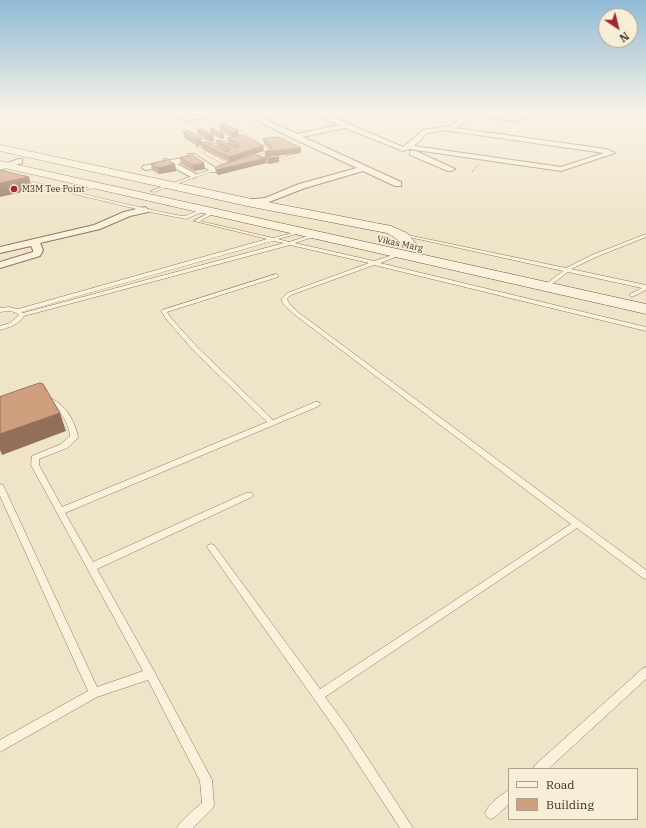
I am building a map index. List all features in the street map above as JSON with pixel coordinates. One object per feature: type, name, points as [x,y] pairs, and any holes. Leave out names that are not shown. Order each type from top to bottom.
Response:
[{"type":"main road","points":[[17,152],[248,202],[288,208],[390,230],[398,233],[405,250]]},
{"type":"main road","points":[[5,163],[298,232],[405,250]]},
{"type":"main road","name":"Vikas Marg","points":[[5,163],[230,207],[288,208],[405,250],[556,278],[646,299]]},
{"type":"main road","points":[[230,207],[248,202]]},
{"type":"main road","points":[[556,278],[646,309]]},
{"type":"street","points":[[328,152],[398,184]]},
{"type":"street","points":[[414,152],[451,169]]},
{"type":"street","points":[[433,152],[561,169],[611,153],[608,152]]},
{"type":"street","points":[[174,165],[198,160]]},
{"type":"street","points":[[149,170],[198,160],[215,170]]},
{"type":"street","points":[[174,165],[192,176]]},
{"type":"street","points":[[248,202],[266,200],[302,186],[368,170]]},
{"type":"street","points":[[288,208],[302,193],[317,186],[368,170]]},
{"type":"street","points":[[290,191],[302,193]]},
{"type":"street","points":[[0,250],[97,227],[127,214],[145,210]]},
{"type":"street","points":[[0,264],[37,254],[38,250],[34,242]]},
{"type":"lane","points":[[250,159],[268,154],[268,152]]},
{"type":"lane","points":[[206,153],[229,165]]},
{"type":"lane","points":[[257,157],[262,160],[269,161],[293,156]]},
{"type":"lane","points":[[153,191],[192,176],[236,163]]},
{"type":"lane","points":[[14,178],[646,329]]},
{"type":"lane","points":[[69,192],[100,186]]},
{"type":"lane","points":[[186,218],[210,211]]},
{"type":"lane","points":[[196,221],[210,211]]},
{"type":"lane","points":[[20,313],[298,232]]},
{"type":"lane","points":[[398,233],[556,278],[646,287]]},
{"type":"lane","points":[[0,310],[10,309],[20,313],[288,244],[314,235]]},
{"type":"lane","points":[[556,278],[646,235]]},
{"type":"lane","points":[[405,250],[289,294],[284,299],[286,304],[303,319],[646,576]]},
{"type":"lane","points":[[272,423],[165,316],[164,311],[276,276]]},
{"type":"lane","points":[[632,295],[646,287]]},
{"type":"lane","points":[[1,328],[12,325],[19,320],[20,313]]},
{"type":"lane","points":[[34,398],[47,398],[57,403],[74,431],[74,437],[64,446],[35,458],[35,465],[92,567],[206,780],[208,805],[183,828]]},
{"type":"lane","points":[[61,511],[317,404]]},
{"type":"lane","points":[[0,487],[94,693]]},
{"type":"lane","points":[[92,567],[249,495]]},
{"type":"lane","points":[[318,696],[577,524]]},
{"type":"lane","points":[[211,548],[318,696],[407,828]]},
{"type":"lane","points":[[540,768],[646,672]]},
{"type":"lane","points":[[0,746],[94,693],[150,674]]},
{"type":"lane","points":[[491,813],[508,797]]},
{"type":"building","points":[[218,152],[246,152],[229,157]]},
{"type":"building","points":[[192,155],[204,163],[193,165],[180,158]]},
{"type":"building","points":[[256,155],[265,158],[279,157],[266,158],[217,170],[215,168],[220,165]]},
{"type":"building","points":[[168,160],[175,164],[158,168],[151,164]]},
{"type":"building","points":[[0,170],[29,177],[0,183]]},
{"type":"building","points":[[40,383],[43,384],[60,413],[0,434],[0,397]]},
{"type":"place","name":"M3M Tee Point","points":[[14,189]]}]
